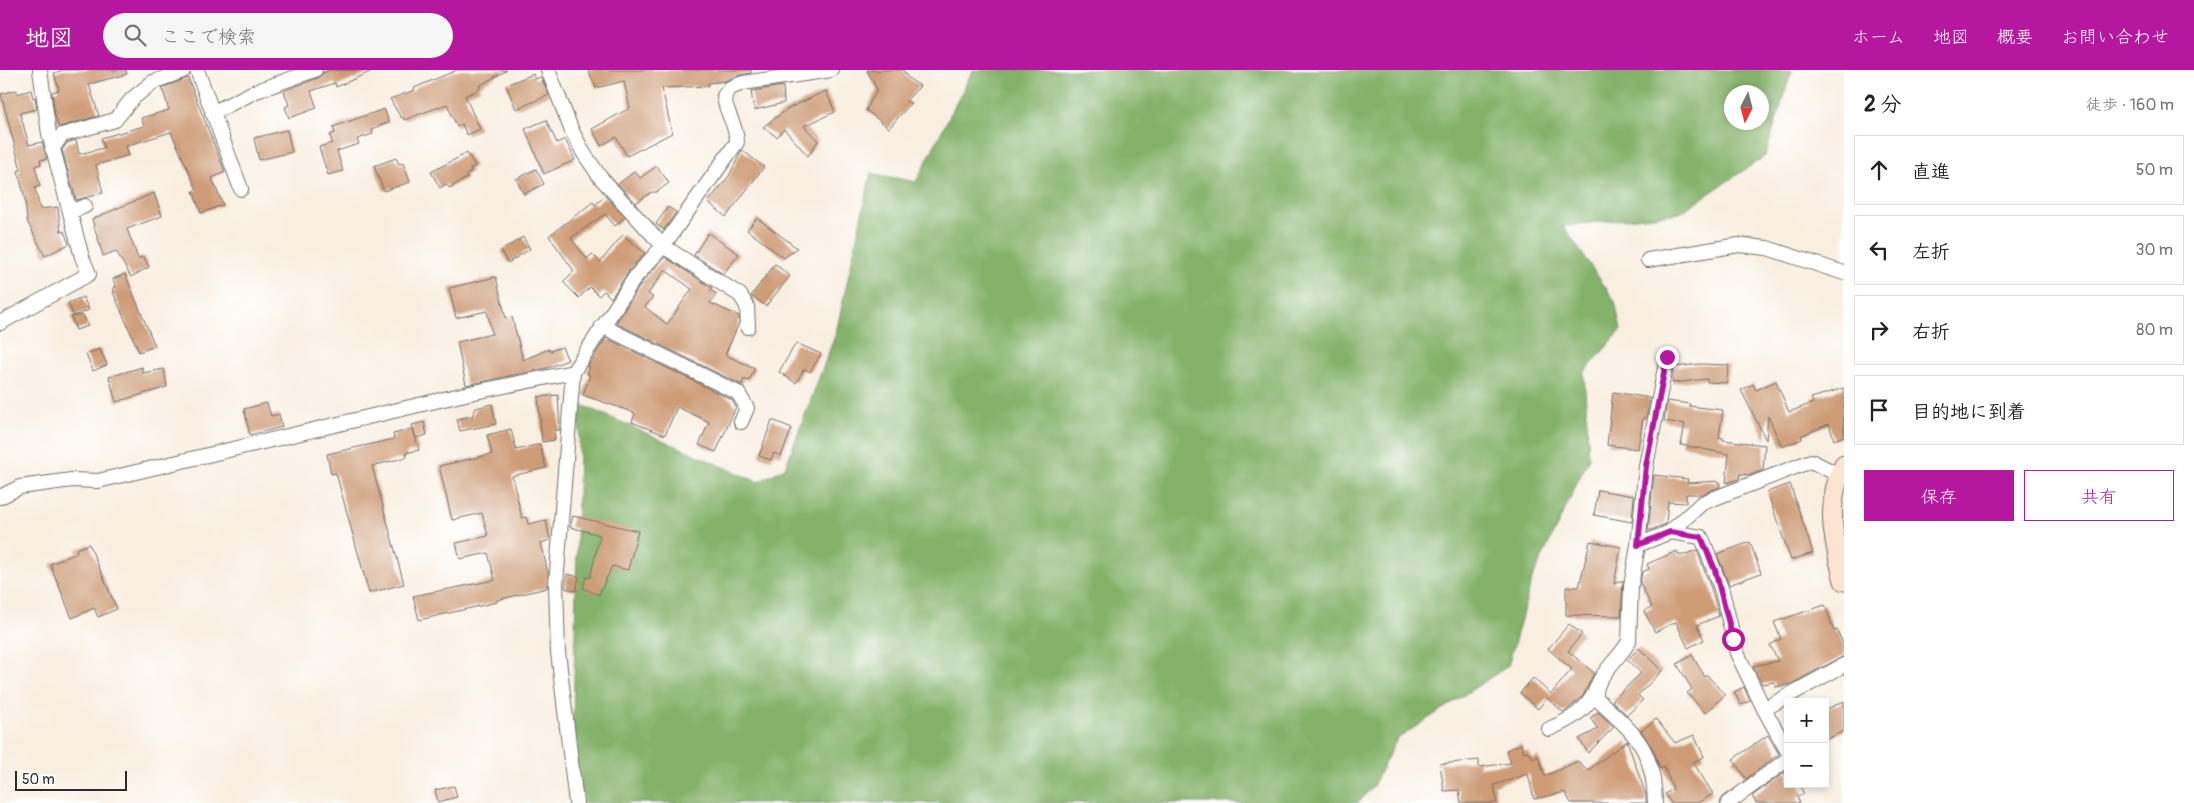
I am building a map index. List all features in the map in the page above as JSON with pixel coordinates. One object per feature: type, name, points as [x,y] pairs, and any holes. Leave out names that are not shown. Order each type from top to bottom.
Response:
[{"type":"main road","points":[[1842,470],[1834,493],[1832,515],[1835,545],[1844,581]]},
{"type":"street","points":[[0,323],[89,274],[48,134],[40,70]]},
{"type":"street","points":[[212,113],[254,92],[315,70]]},
{"type":"street","points":[[548,70],[572,131],[583,152],[600,177],[663,246],[740,295],[747,306],[748,327]]},
{"type":"street","points":[[576,803],[558,652],[556,584],[573,372],[636,276],[663,246],[736,142],[737,133],[724,104],[724,96],[730,88],[742,83],[806,72],[831,70]]},
{"type":"street","points":[[52,149],[62,135],[115,120],[132,99],[153,82],[190,71],[212,113],[242,189]]},
{"type":"street","points":[[70,212],[85,206]]},
{"type":"street","points":[[1648,260],[1748,246],[1767,248],[1791,254],[1844,273]]},
{"type":"street","points":[[602,326],[738,393],[747,408],[741,422]]},
{"type":"street","points":[[1549,728],[1566,722],[1578,714],[1591,701],[1599,681],[1625,649],[1629,641],[1631,586],[1638,545],[1646,466],[1667,357]]},
{"type":"street","points":[[0,497],[20,487],[72,480],[98,481],[465,394],[573,372]]},
{"type":"street","points":[[1638,545],[1670,532],[1702,503],[1811,461],[1842,470]]},
{"type":"street","points":[[1670,532],[1701,537],[1722,591],[1737,653],[1784,745]]},
{"type":"street","points":[[1764,709],[1844,665]]},
{"type":"street","points":[[1596,688],[1598,699],[1631,730],[1647,754],[1654,776],[1655,803]]},
{"type":"street","points":[[1728,803],[1784,762]]},
{"type":"green space","points":[[973,70],[1792,70],[1765,156],[1680,213],[1563,226],[1615,301],[1621,330],[1584,373],[1589,458],[1532,579],[1508,666],[1397,739],[1373,786],[1358,803],[576,803],[572,775],[580,404],[758,482],[785,468],[836,333],[871,173],[916,182]]},
{"type":"building","points":[[63,70],[126,70],[127,74],[89,84],[99,116],[59,127],[55,116],[52,92],[59,90],[54,73]]},
{"type":"building","points":[[330,70],[372,71],[336,87],[335,83],[311,91],[317,108],[289,118],[285,107],[289,105],[284,91],[318,78]]},
{"type":"building","points":[[457,70],[507,70],[479,86],[480,89],[465,96],[480,129],[467,135],[462,124],[457,127],[447,104],[404,120],[403,117],[401,118],[390,99],[415,90],[414,88]]},
{"type":"building","points":[[588,70],[751,70],[751,73],[725,81],[708,83],[708,86],[662,88],[672,133],[627,156],[616,137],[601,146],[592,129],[630,108],[624,81],[596,88]]},
{"type":"building","points":[[867,70],[903,70],[908,78],[920,86],[906,101],[911,103],[889,128],[866,110],[877,90]]},
{"type":"building","points":[[533,74],[535,79],[541,77],[549,95],[516,109],[506,85]]},
{"type":"building","points":[[188,78],[225,172],[212,178],[223,205],[201,213],[193,191],[197,190],[171,132],[126,146],[129,155],[96,165],[103,193],[76,200],[62,150],[67,143],[76,140],[79,154],[104,148],[101,138],[144,126],[141,118],[169,110],[162,88]]},
{"type":"building","points":[[783,86],[784,103],[754,110],[751,91]]},
{"type":"building","points":[[16,90],[17,94],[31,90],[33,98],[35,97],[37,109],[20,113],[29,145],[42,142],[47,159],[40,160],[41,164],[35,166],[40,186],[35,188],[40,209],[58,207],[61,232],[64,231],[69,244],[45,256],[27,221],[25,199],[18,171],[21,170],[1,94]]},
{"type":"building","points":[[826,91],[835,112],[804,126],[818,141],[808,156],[784,129],[777,137],[763,127],[789,108]]},
{"type":"building","points":[[384,109],[389,122],[372,129],[373,134],[357,139],[359,144],[337,151],[343,171],[328,175],[319,147],[332,143],[330,135],[335,133],[333,127]]},
{"type":"building","points":[[546,120],[557,143],[565,139],[575,160],[544,174],[525,129]]},
{"type":"building","points":[[287,130],[292,152],[259,160],[254,138]]},
{"type":"building","points":[[742,150],[764,167],[726,217],[708,202],[729,176]]},
{"type":"building","points":[[467,153],[475,166],[466,175],[467,178],[449,188],[446,184],[440,188],[431,172]]},
{"type":"building","points":[[396,158],[399,164],[403,163],[410,182],[384,191],[374,166]]},
{"type":"building","points":[[657,166],[669,183],[636,203],[618,184],[635,171],[640,178]]},
{"type":"building","points":[[536,169],[544,184],[524,194],[516,179]]},
{"type":"building","points":[[154,193],[162,216],[127,229],[138,258],[144,257],[149,267],[131,277],[116,251],[103,256],[92,219]]},
{"type":"building","points":[[605,196],[625,217],[615,226],[605,214],[571,238],[587,259],[592,254],[600,262],[623,235],[645,253],[629,271],[611,298],[604,291],[599,296],[590,287],[579,298],[563,282],[574,271],[549,236],[593,202],[595,205]]},
{"type":"building","points":[[668,207],[676,212],[664,230],[656,224]]},
{"type":"building","points":[[757,218],[797,248],[784,258],[747,230]]},
{"type":"building","points":[[708,233],[739,254],[723,274],[694,255]]},
{"type":"building","points":[[523,237],[530,249],[508,263],[501,251]]},
{"type":"building","points":[[665,257],[712,288],[710,290],[717,294],[710,303],[739,316],[739,323],[725,355],[755,368],[749,381],[744,379],[742,385],[616,323],[643,281]],"holes":[[[665,270],[692,289],[667,324],[645,307],[653,297],[648,294]]]},
{"type":"building","points":[[775,264],[790,276],[766,306],[751,296]]},
{"type":"building","points":[[125,274],[155,346],[139,352],[113,292],[115,292],[113,288],[116,287],[113,279]]},
{"type":"building","points":[[496,277],[506,319],[512,317],[523,360],[549,349],[550,351],[562,347],[568,360],[547,368],[466,385],[457,342],[492,334],[487,311],[456,318],[449,288]]},
{"type":"building","points":[[83,297],[89,310],[74,316],[68,303]]},
{"type":"building","points":[[83,315],[88,326],[76,330],[71,317]]},
{"type":"building","points":[[606,338],[732,400],[736,407],[716,452],[699,445],[709,422],[677,407],[665,435],[632,422],[635,413],[583,395],[590,375],[587,373],[590,367],[588,366]]},
{"type":"building","points":[[796,343],[821,354],[810,372],[804,369],[796,383],[779,372]]},
{"type":"building","points":[[100,349],[107,365],[93,371],[86,354]]},
{"type":"building","points":[[1700,364],[1729,365],[1726,383],[1707,382],[1707,379],[1672,383],[1674,367]]},
{"type":"building","points":[[142,367],[142,373],[164,369],[167,387],[116,402],[109,377]]},
{"type":"building","points":[[1776,381],[1789,412],[1813,403],[1811,398],[1844,388],[1844,436],[1834,440],[1829,424],[1801,436],[1802,439],[1782,447],[1768,416],[1766,440],[1741,390],[1753,384],[1756,390]]},
{"type":"building","points":[[1613,392],[1650,398],[1646,418],[1643,418],[1638,449],[1607,445]]},
{"type":"building","points":[[558,395],[560,430],[554,430],[555,440],[542,442],[538,397]]},
{"type":"building","points":[[1667,401],[1723,410],[1719,437],[1723,438],[1723,440],[1765,445],[1763,470],[1750,475],[1740,474],[1739,479],[1726,483],[1729,454],[1681,445],[1685,424],[1664,421]]},
{"type":"building","points":[[267,403],[271,416],[279,414],[282,427],[250,435],[244,409]]},
{"type":"building","points":[[492,404],[496,424],[460,431],[457,419],[472,416],[476,408]]},
{"type":"building","points":[[772,420],[792,428],[781,456],[774,453],[771,460],[759,456]]},
{"type":"building","points":[[424,422],[427,435],[416,438],[412,425]]},
{"type":"building","points":[[413,429],[419,450],[406,453],[407,457],[372,466],[404,584],[369,593],[336,473],[331,474],[327,454],[394,439],[393,434]]},
{"type":"building","points":[[511,429],[516,450],[540,444],[546,468],[512,476],[522,518],[526,517],[528,524],[546,520],[550,540],[541,543],[548,573],[547,588],[419,620],[413,596],[495,580],[488,553],[460,559],[456,543],[488,536],[482,513],[452,520],[439,466],[492,454],[487,435]]},
{"type":"building","points":[[1654,475],[1688,479],[1687,483],[1719,481],[1720,487],[1702,494],[1686,494],[1686,503],[1668,502],[1666,524],[1648,531]]},
{"type":"building","points":[[1790,484],[1813,553],[1791,560],[1767,492]]},
{"type":"building","points":[[1598,490],[1634,496],[1632,522],[1594,515]]},
{"type":"building","points":[[573,516],[638,531],[628,570],[612,566],[599,595],[583,588],[586,577],[590,578],[600,535],[570,527]]},
{"type":"building","points":[[1590,541],[1621,547],[1614,584],[1623,580],[1621,616],[1566,615],[1566,587],[1579,587]]},
{"type":"building","points":[[1750,542],[1761,573],[1729,585],[1717,554]]},
{"type":"building","points":[[89,544],[117,609],[98,617],[94,608],[72,618],[50,564],[77,553],[76,549]]},
{"type":"building","points":[[1697,550],[1719,616],[1697,625],[1704,640],[1688,648],[1676,622],[1655,632],[1644,611],[1652,607],[1640,583],[1642,572],[1649,569],[1647,564],[1677,551],[1680,556]]},
{"type":"building","points":[[567,574],[579,577],[576,591],[565,588]]},
{"type":"building","points":[[1825,605],[1834,631],[1837,630],[1844,646],[1844,656],[1791,684],[1775,687],[1774,682],[1762,684],[1753,666],[1778,661],[1770,645],[1781,639],[1774,622]]},
{"type":"building","points":[[1569,624],[1582,634],[1568,651],[1594,673],[1583,696],[1566,711],[1563,712],[1547,698],[1538,709],[1520,693],[1533,678],[1551,694],[1572,669],[1548,649]]},
{"type":"building","points":[[1639,648],[1662,671],[1638,695],[1643,700],[1627,715],[1612,701],[1641,673],[1627,660]]},
{"type":"building","points":[[1692,655],[1705,677],[1707,675],[1725,695],[1705,713],[1687,693],[1692,689],[1677,664]]},
{"type":"building","points":[[1744,687],[1750,701],[1741,705],[1734,692]]},
{"type":"building","points":[[1844,701],[1844,731],[1829,738],[1829,708]]},
{"type":"building","points":[[1598,712],[1614,727],[1588,753],[1579,739],[1598,729],[1590,718]]},
{"type":"building","points":[[1656,719],[1675,743],[1694,735],[1704,757],[1693,762],[1713,794],[1697,803],[1671,803],[1665,794],[1673,789],[1664,767],[1660,769],[1654,751],[1641,731]]},
{"type":"building","points":[[1768,735],[1779,754],[1746,779],[1733,759]]},
{"type":"building","points":[[1627,741],[1646,795],[1646,803],[1571,803],[1565,792],[1534,799],[1528,774],[1494,785],[1497,803],[1461,803],[1459,790],[1444,791],[1440,764],[1479,760],[1479,767],[1511,763],[1506,750],[1521,744],[1524,752],[1527,751],[1534,759],[1538,756],[1545,776],[1578,761],[1587,771]]},
{"type":"building","points":[[1784,773],[1784,788],[1801,788],[1804,794],[1797,797],[1800,803],[1756,803],[1752,796]]},
{"type":"building","points":[[454,786],[457,797],[438,802],[435,790]]},
{"type":"route","points":[[1667,357],[1646,466],[1638,545],[1670,532],[1701,537],[1722,591],[1733,639]]}]
